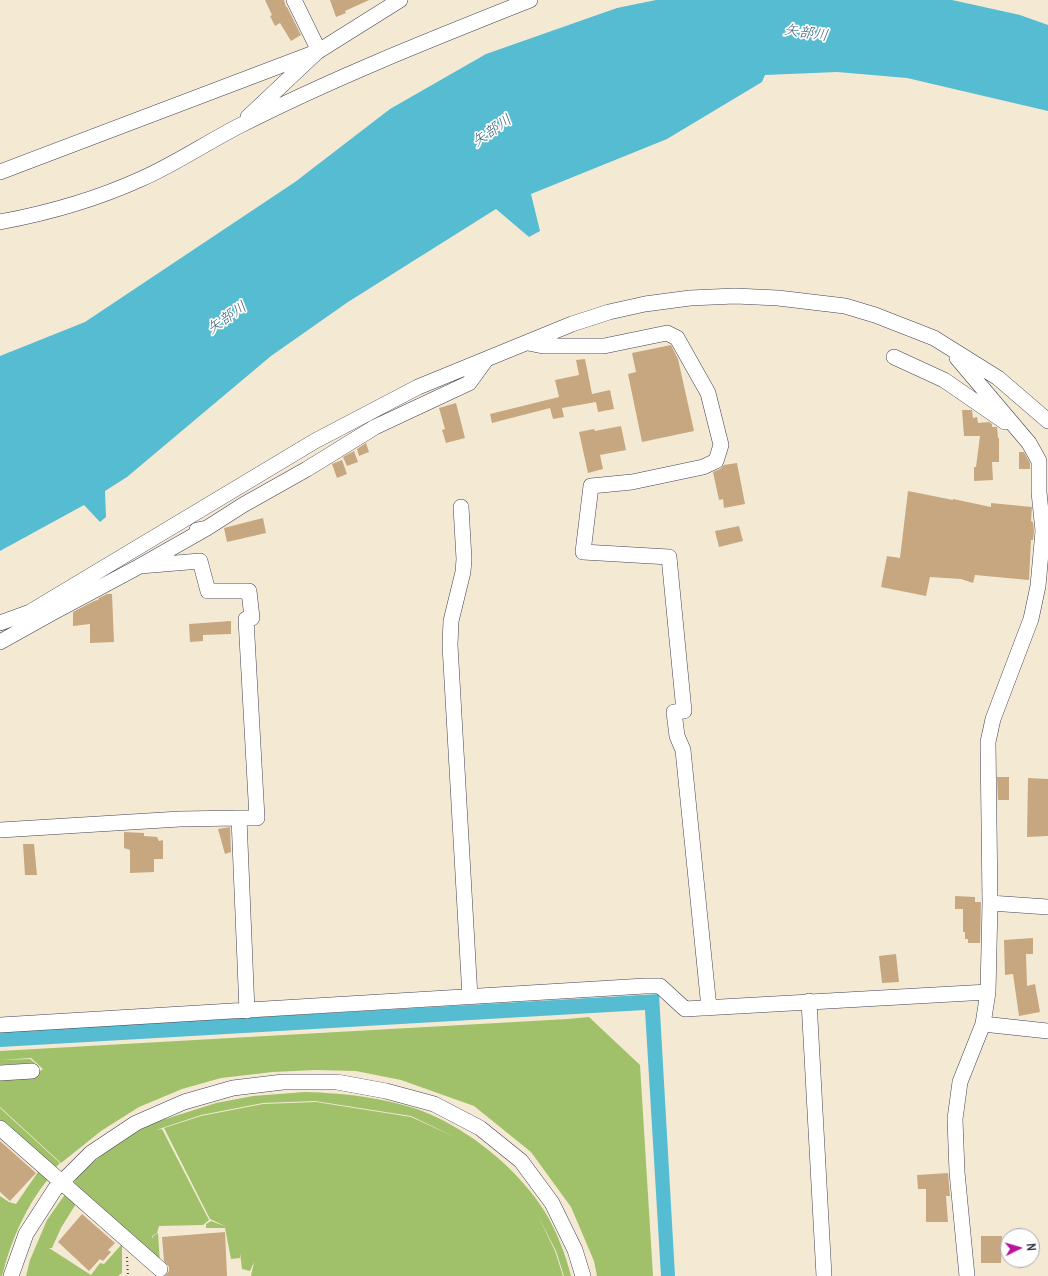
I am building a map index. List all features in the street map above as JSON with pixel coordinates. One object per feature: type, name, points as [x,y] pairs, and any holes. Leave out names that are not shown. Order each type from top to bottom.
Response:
[{"type":"street","points":[[294,0],[319,51]]},
{"type":"street","points":[[0,222],[59,208],[108,192],[140,179],[239,126],[387,57],[530,0]]},
{"type":"street","points":[[239,126],[319,51],[397,1]]},
{"type":"street","points":[[0,172],[319,51]]},
{"type":"street","points":[[0,623],[30,612],[315,441],[418,387],[572,324],[609,312],[645,304],[690,298],[735,296],[778,298],[845,306],[875,315],[934,338],[998,378],[1048,420]]},
{"type":"street","points":[[528,343],[543,346],[604,346],[666,333],[677,338],[708,393],[721,444],[716,461],[703,467],[632,482],[591,486],[583,552],[669,557],[684,711],[674,712],[678,736],[683,750],[710,1008]]},
{"type":"street","points":[[944,344],[1021,433],[1029,443],[1039,461],[1039,492],[1043,532],[1038,586],[1031,619],[993,719],[988,742],[990,903],[988,992],[983,1024],[960,1082],[955,1119],[957,1172],[967,1276]]},
{"type":"street","points":[[894,356],[944,380],[1021,433]]},
{"type":"street","points":[[0,642],[207,528],[242,505],[307,469],[375,427],[469,383],[486,360]]},
{"type":"street","points":[[461,508],[464,566],[451,621],[450,645],[470,997]]},
{"type":"street","points":[[151,539],[207,528]]},
{"type":"street","points":[[0,830],[180,819],[257,818],[246,619],[252,618],[249,591],[208,590],[200,561],[140,566]]},
{"type":"street","points":[[234,818],[239,818],[247,1011]]},
{"type":"street","points":[[990,903],[1048,907]]},
{"type":"street","points":[[0,1025],[660,986],[685,1009],[988,992]]},
{"type":"street","points":[[809,1001],[824,1276]]},
{"type":"street","points":[[983,1024],[1048,1031]]},
{"type":"street","points":[[0,1073],[32,1071]]},
{"type":"street","points":[[11,1276],[26,1234],[55,1189],[91,1153],[136,1123],[184,1102],[233,1088],[283,1082],[337,1082],[386,1090],[434,1104],[480,1128],[520,1161],[552,1203],[575,1250],[583,1276]]},
{"type":"street","points":[[0,1128],[160,1269]]},
{"type":"green space","points":[[589,1017],[640,1065],[653,1276],[597,1276],[594,1261],[571,1207],[531,1152],[474,1106],[401,1080],[356,1071],[315,1070],[273,1072],[221,1078],[182,1089],[139,1107],[101,1131],[61,1163],[0,1107],[0,1078],[34,1075],[43,1069],[31,1058],[0,1060],[0,1051]]},
{"type":"green space","points":[[30,1059],[35,1063],[0,1065],[0,1060]]},
{"type":"green space","points":[[305,1092],[337,1094],[389,1101],[422,1111],[467,1134],[511,1170],[524,1183],[535,1198],[545,1212],[557,1235],[571,1276],[564,1276],[556,1251],[538,1216],[555,1251],[563,1276],[251,1276],[254,1262],[250,1271],[242,1269],[240,1253],[240,1258],[231,1259],[225,1228],[206,1228],[206,1224],[211,1221],[227,1227],[210,1219],[164,1128],[201,1116],[263,1104],[316,1102],[411,1117],[457,1138],[411,1116],[315,1101],[263,1103],[201,1115],[156,1130],[162,1129],[209,1220],[203,1225],[159,1226],[157,1233],[152,1236],[153,1239],[153,1236],[158,1233],[160,1263],[73,1185],[76,1179],[92,1163],[115,1145],[150,1124],[216,1103],[253,1096]]},
{"type":"green space","points":[[0,1108],[60,1163],[54,1169],[0,1122]]},
{"type":"green space","points":[[38,1172],[48,1179],[32,1201],[14,1237],[2,1276],[0,1276],[0,1196],[9,1202],[16,1204]]},
{"type":"green space","points":[[66,1193],[77,1202],[61,1228],[52,1248],[49,1248],[91,1275],[100,1263],[104,1264],[122,1244],[122,1273],[118,1276],[26,1276],[30,1260],[47,1220]]},
{"type":"water","name":"矢部川","points":[[656,0],[952,0],[1020,15],[1048,25],[1048,111],[907,78],[837,72],[765,75],[762,82],[667,139],[531,194],[540,231],[529,237],[496,209],[348,302],[271,356],[127,477],[105,491],[106,517],[100,522],[84,505],[0,551],[0,356],[85,322],[295,182],[390,109],[486,54],[617,8]]},
{"type":"water","points":[[659,994],[675,1276],[661,1276],[645,1010],[0,1047],[0,1032]]},
{"type":"building","points":[[265,0],[284,0],[286,7],[301,35],[291,41],[280,23],[275,26]]},
{"type":"building","points":[[330,0],[369,0],[345,11],[346,13],[336,17]]},
{"type":"building","points":[[671,345],[678,359],[694,431],[642,442],[628,374],[636,372],[632,353]]},
{"type":"building","points":[[585,359],[592,394],[610,390],[614,409],[598,412],[596,402],[562,408],[564,417],[553,419],[550,408],[492,423],[490,414],[559,397],[555,380],[579,375],[576,360]]},
{"type":"building","points":[[456,403],[465,438],[446,443],[442,430],[445,429],[439,408]]},
{"type":"building","points":[[962,410],[972,410],[973,418],[977,417],[978,423],[989,422],[992,424],[992,427],[997,427],[999,438],[999,462],[992,462],[993,480],[974,481],[974,467],[976,467],[980,436],[964,436]]},
{"type":"building","points":[[621,426],[626,450],[600,455],[603,469],[588,473],[579,432],[594,429],[595,431]]},
{"type":"building","points":[[366,443],[369,452],[359,456],[357,449]]},
{"type":"building","points":[[354,451],[358,462],[347,466],[343,457]]},
{"type":"building","points":[[1019,452],[1024,452],[1030,463],[1030,469],[1019,469]]},
{"type":"building","points":[[342,460],[347,474],[337,478],[332,464]]},
{"type":"building","points":[[737,463],[745,504],[724,508],[723,499],[719,500],[713,472],[720,469],[724,465]]},
{"type":"building","points":[[908,491],[991,507],[991,503],[1032,507],[1031,521],[1033,522],[1034,531],[1033,540],[1031,540],[1029,580],[975,575],[973,583],[961,579],[930,577],[926,596],[881,587],[887,556],[900,558]]},
{"type":"building","points":[[263,518],[266,533],[227,542],[224,528]]},
{"type":"building","points":[[739,526],[743,541],[719,547],[715,531]]},
{"type":"building","points":[[107,594],[112,594],[114,642],[90,643],[90,624],[73,626],[73,612]]},
{"type":"building","points":[[231,621],[231,634],[203,635],[203,641],[190,642],[189,624]]},
{"type":"building","points":[[997,777],[1009,777],[1009,800],[998,800]]},
{"type":"building","points":[[1028,778],[1048,779],[1048,836],[1027,837]]},
{"type":"building","points":[[230,827],[231,852],[225,854],[218,829]]},
{"type":"building","points":[[124,832],[144,833],[144,836],[157,837],[159,841],[163,840],[163,859],[154,859],[154,872],[130,873],[130,850],[124,848]]},
{"type":"building","points":[[23,844],[34,844],[37,875],[25,875]]},
{"type":"building","points":[[955,896],[975,897],[975,902],[981,902],[980,943],[968,943],[968,939],[965,939],[965,932],[963,932],[963,909],[955,909]]},
{"type":"building","points":[[1033,938],[1033,954],[1026,954],[1027,986],[1035,984],[1040,1012],[1019,1016],[1013,974],[1005,975],[1004,940]]},
{"type":"building","points":[[896,954],[899,982],[882,983],[879,956]]},
{"type":"building","points":[[0,1141],[36,1173],[10,1201],[0,1192]]},
{"type":"building","points":[[948,1173],[950,1196],[946,1196],[948,1222],[926,1222],[926,1189],[918,1189],[917,1175]]},
{"type":"building","points":[[82,1214],[115,1243],[108,1250],[111,1252],[103,1261],[100,1259],[89,1271],[58,1242]]},
{"type":"building","points":[[225,1232],[227,1276],[165,1276],[169,1271],[169,1267],[164,1261],[162,1237]]},
{"type":"building","points":[[981,1236],[1000,1236],[1000,1263],[981,1263]]}]
